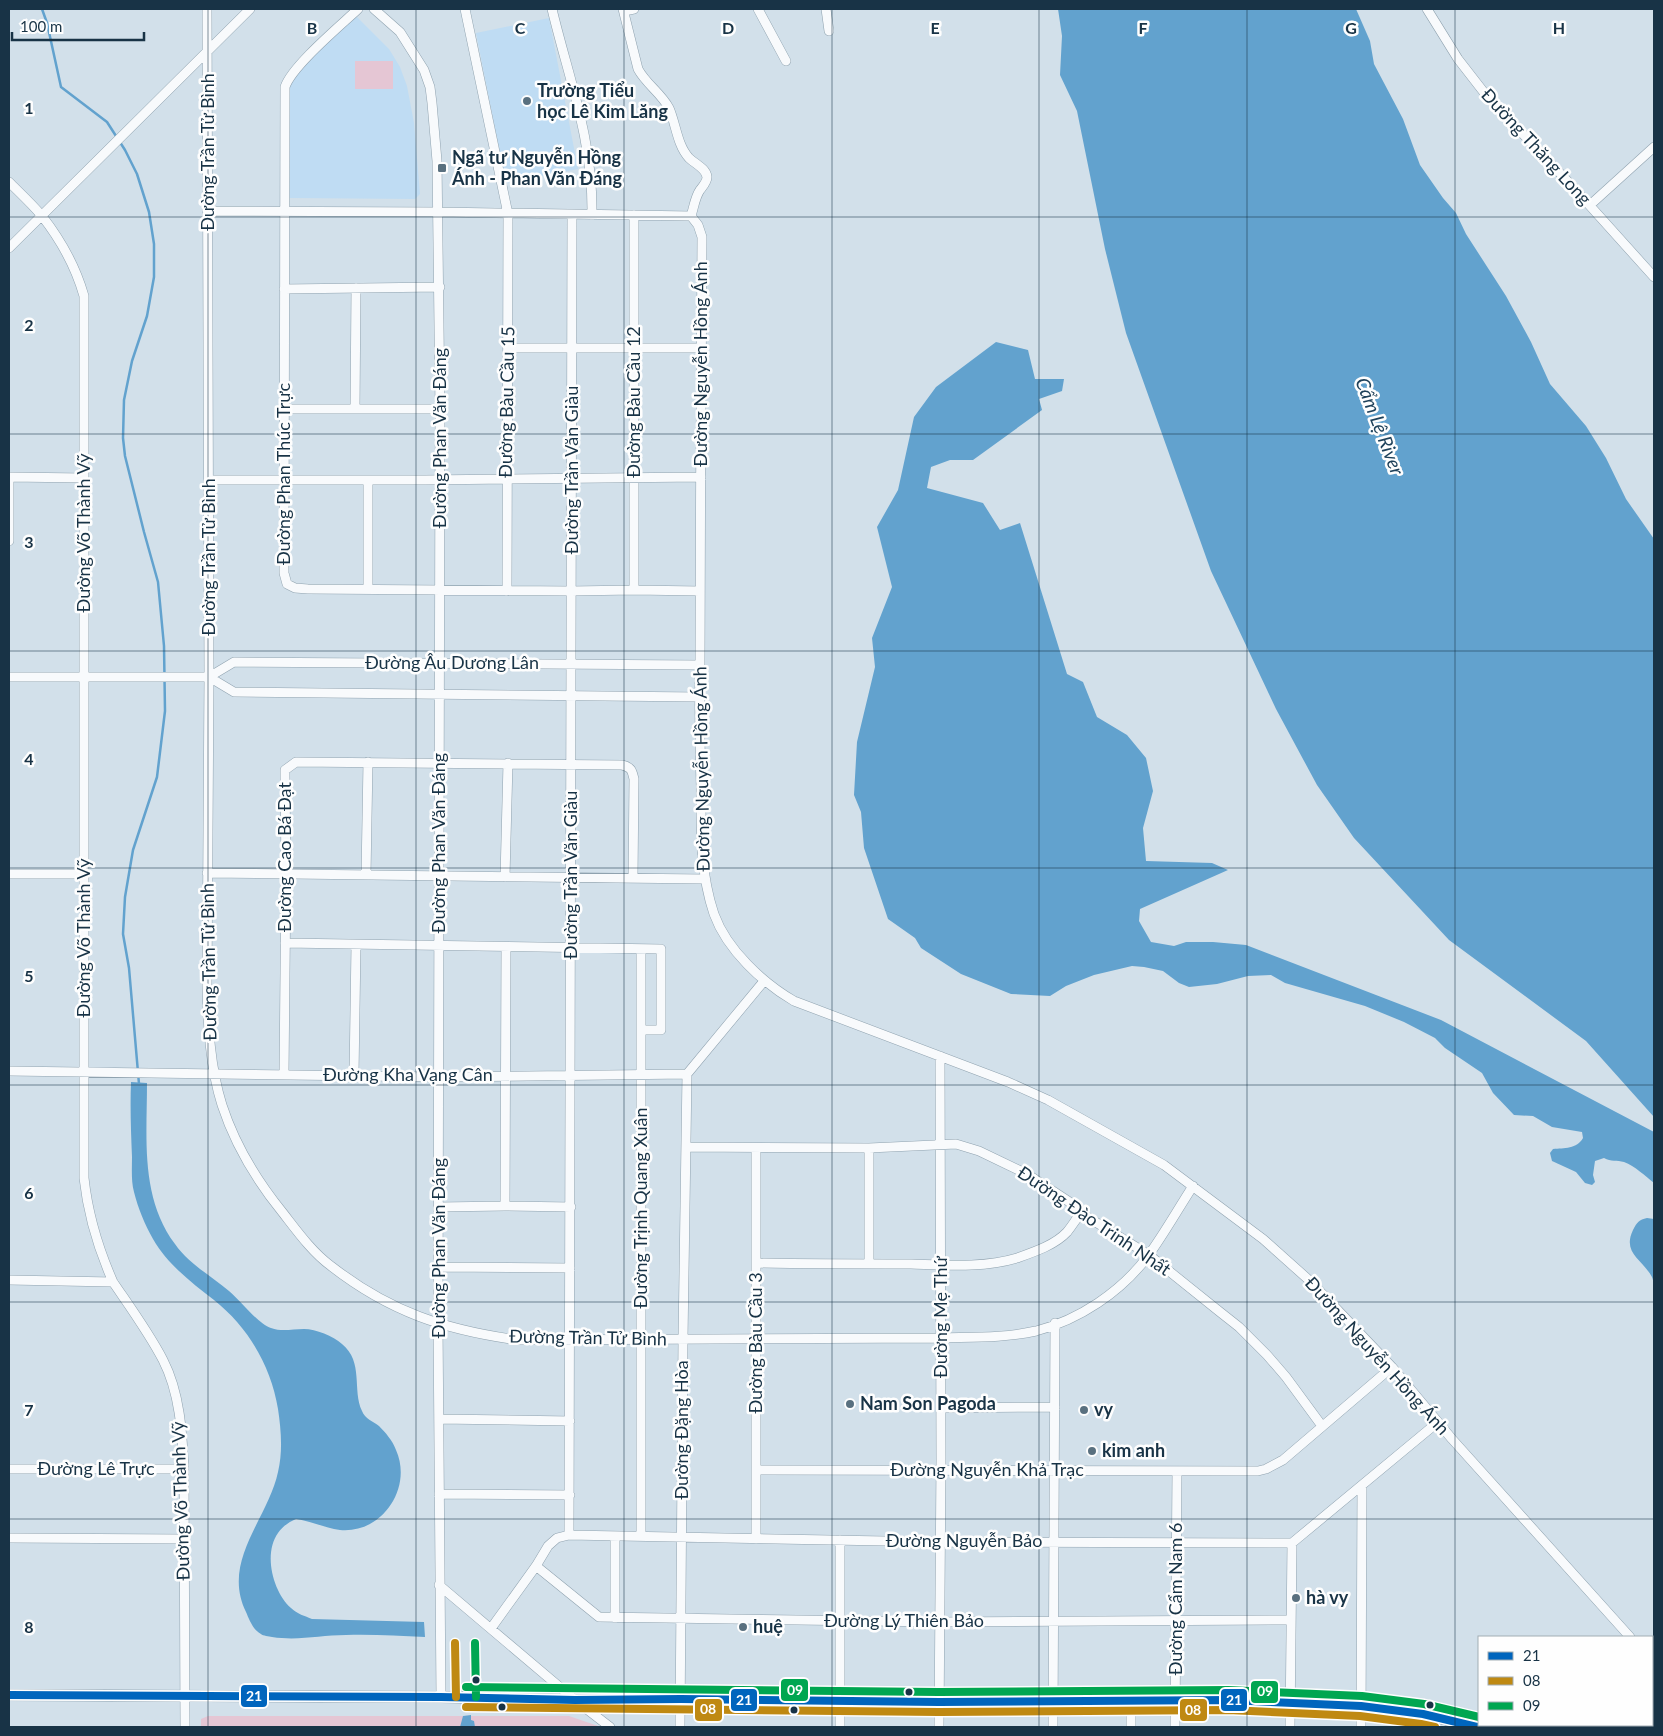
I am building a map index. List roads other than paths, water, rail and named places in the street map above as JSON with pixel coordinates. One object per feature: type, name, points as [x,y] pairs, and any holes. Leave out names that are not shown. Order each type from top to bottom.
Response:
[{"type":"main road","points":[[9,1695],[938,1702],[1175,1700],[1290,1702],[1361,1706],[1424,1714],[1477,1727]]},
{"type":"street","name":"Đường Trần Tử Bình","points":[[207,9],[209,677],[206,986],[208,1033],[214,1073],[222,1105],[249,1167],[302,1238],[330,1266],[391,1305],[438,1324],[490,1336],[518,1340],[941,1338],[1000,1336],[1036,1331],[1055,1324],[1084,1310],[1114,1292],[1149,1255],[1193,1186]]},
{"type":"street","points":[[9,248],[250,9]]},
{"type":"street","name":"Đường Phan Thúc Trực","points":[[358,9],[296,68],[287,80],[284,94],[284,573],[287,584],[295,588],[368,590],[700,591]]},
{"type":"street","name":"Đường Phan Văn Đáng","points":[[374,9],[400,32],[424,70],[430,87],[436,128],[440,287],[438,1267],[440,1697]]},
{"type":"street","name":"Đường Bàu Cầu 15","points":[[465,9],[508,214],[507,591]]},
{"type":"street","points":[[552,9],[583,124],[591,180],[592,215]]},
{"type":"street","points":[[209,211],[691,216],[707,176],[705,170],[688,157],[674,126],[669,108],[642,76],[638,68],[623,10],[634,9]]},
{"type":"street","points":[[758,9],[786,61]]},
{"type":"street","points":[[826,9],[829,31]]},
{"type":"street","name":"Đường Thăng Long","points":[[1426,9],[1458,60],[1486,95],[1590,205],[1654,277]]},
{"type":"street","points":[[1590,205],[1654,147]]},
{"type":"street","name":"Đường Võ Thành Vỹ","points":[[9,183],[42,215],[71,263],[84,296],[84,1178],[92,1226],[113,1282],[163,1361],[176,1397],[184,1468],[185,1727]]},
{"type":"street","name":"Đường Trần Văn Giàu","points":[[570,1535],[572,215]]},
{"type":"street","name":"Đường Bàu Cầu 12","points":[[634,215],[634,590]]},
{"type":"street","name":"Đường Nguyễn Hồng Ánh","points":[[691,216],[698,225],[702,237],[701,847],[704,879],[715,917],[727,938],[746,963],[764,981],[794,1001],[1008,1082],[1048,1100],[1164,1165],[1263,1239],[1310,1281],[1392,1367],[1438,1422],[1629,1636]]},
{"type":"street","points":[[284,290],[440,287]]},
{"type":"street","points":[[355,409],[356,288]]},
{"type":"street","points":[[508,348],[701,348]]},
{"type":"street","points":[[284,409],[440,409]]},
{"type":"street","points":[[9,541],[9,477],[84,478]]},
{"type":"street","points":[[208,480],[701,477]]},
{"type":"street","points":[[368,480],[368,590]]},
{"type":"street","name":"Đường Âu Dương Lân","points":[[700,664],[234,662],[209,677],[234,692],[700,697]]},
{"type":"street","points":[[9,677],[209,677]]},
{"type":"street","name":"Đường Cao Bá Đạt","points":[[284,1074],[285,770],[296,762],[571,763],[628,766],[632,770],[634,779],[633,878]]},
{"type":"street","points":[[366,875],[368,762]]},
{"type":"street","points":[[505,877],[508,763]]},
{"type":"street","points":[[208,873],[704,879]]},
{"type":"street","points":[[9,874],[83,874]]},
{"type":"street","points":[[285,943],[660,949],[661,1030],[640,1030]]},
{"type":"street","points":[[354,1075],[356,944]]},
{"type":"street","points":[[505,1206],[506,947]]},
{"type":"street","name":"Đường Trịnh Quang Xuân","points":[[640,949],[641,1536]]},
{"type":"street","points":[[687,1074],[764,981]]},
{"type":"street","name":"Đường Mẹ Thứ","points":[[939,1727],[941,1470],[940,1056]]},
{"type":"street","name":"Đường Kha Vạng Cân","points":[[9,1071],[439,1076],[687,1074]]},
{"type":"street","name":"Đường Đặng Hòa","points":[[680,1727],[687,1074]]},
{"type":"street","name":"Đường Đào Trinh Nhất","points":[[686,1147],[869,1148],[956,1144],[979,1151],[1027,1174],[1071,1203],[1081,1213],[1149,1255],[1239,1327],[1267,1354],[1322,1426]]},
{"type":"street","name":"Đường Bàu Cầu 3","points":[[756,1148],[756,1539]]},
{"type":"street","points":[[869,1148],[869,1264]]},
{"type":"street","points":[[439,1207],[571,1207]]},
{"type":"street","points":[[756,1263],[981,1264],[1016,1258],[1041,1249],[1056,1241],[1067,1232],[1081,1213]]},
{"type":"street","points":[[438,1267],[570,1268]]},
{"type":"street","points":[[9,1280],[113,1282]]},
{"type":"street","points":[[1053,1727],[1055,1324]]},
{"type":"street","name":"Đường Nguyễn Khả Trạc","points":[[756,1470],[1244,1471],[1266,1469],[1283,1460],[1392,1367]]},
{"type":"street","points":[[941,1408],[1055,1407]]},
{"type":"street","points":[[439,1419],[570,1421]]},
{"type":"street","points":[[1290,1727],[1292,1543],[1438,1422]]},
{"type":"street","name":"Đường Lê Trực","points":[[9,1468],[184,1468]]},
{"type":"street","name":"Đường Cẩm Nam 6","points":[[1175,1727],[1177,1470]]},
{"type":"street","points":[[1361,1727],[1362,1485]]},
{"type":"street","points":[[439,1494],[570,1495]]},
{"type":"street","name":"Đường Nguyễn Bảo","points":[[492,1628],[548,1546],[558,1538],[570,1535],[940,1542],[1292,1543]]},
{"type":"street","points":[[614,1618],[615,1536]]},
{"type":"street","points":[[9,1538],[184,1539]]},
{"type":"street","points":[[840,1540],[840,1727]]},
{"type":"street","name":"Đường Lý Thiên Bảo","points":[[536,1566],[599,1617],[939,1622],[1291,1620]]},
{"type":"street","points":[[439,1584],[575,1700],[610,1727]]},
{"type":"street","points":[[1131,1700],[1131,1727]]},
{"type":"water","name":"Cẩm Lệ River","points":[[1058,9],[1356,9],[1370,41],[1374,64],[1403,119],[1420,165],[1456,213],[1466,234],[1506,296],[1531,342],[1550,384],[1586,426],[1606,458],[1626,499],[1654,539],[1654,1117],[1586,1041],[1449,940],[1354,838],[1317,785],[1276,709],[1211,571],[1126,333],[1105,249],[1077,111],[1060,75],[1062,36]]},
{"type":"water","points":[[996,342],[1028,350],[1035,379],[1064,379],[1062,391],[1039,399],[1042,410],[973,460],[950,460],[931,467],[927,488],[983,503],[1000,530],[1020,523],[1067,674],[1083,682],[1097,717],[1127,735],[1146,758],[1153,791],[1143,828],[1146,861],[1212,863],[1228,870],[1140,909],[1139,921],[1151,942],[1174,946],[1186,942],[1246,945],[1441,1020],[1654,1132],[1654,1183],[1628,1164],[1604,1158],[1595,1161],[1593,1175],[1595,1182],[1592,1185],[1585,1183],[1576,1172],[1552,1161],[1550,1153],[1553,1149],[1570,1147],[1577,1144],[1583,1138],[1582,1132],[1552,1127],[1533,1116],[1514,1115],[1493,1093],[1482,1073],[1445,1048],[1435,1038],[1404,1022],[1365,1006],[1285,983],[1271,975],[1248,976],[1217,984],[1189,987],[1179,983],[1163,971],[1132,966],[1094,975],[1066,986],[1050,996],[1011,994],[961,974],[921,948],[915,938],[888,919],[864,848],[861,812],[854,795],[857,742],[875,667],[872,638],[892,587],[877,527],[898,490],[914,417],[936,387]]},
{"type":"water","points":[[131,1082],[147,1083],[147,1146],[151,1187],[156,1207],[164,1226],[175,1244],[193,1263],[229,1291],[266,1326],[279,1330],[314,1330],[342,1344],[349,1351],[353,1359],[359,1403],[363,1414],[384,1431],[396,1450],[400,1465],[397,1493],[390,1506],[369,1525],[355,1529],[340,1530],[296,1519],[286,1524],[278,1533],[271,1551],[271,1562],[272,1572],[279,1592],[293,1610],[312,1619],[424,1622],[425,1637],[336,1635],[282,1638],[262,1635],[250,1621],[240,1593],[239,1575],[249,1540],[273,1489],[280,1464],[281,1432],[275,1393],[264,1363],[247,1335],[226,1311],[173,1265],[153,1239],[145,1222],[132,1183]]},
{"type":"water","points":[[1647,1218],[1654,1219],[1654,1292],[1652,1277],[1635,1255],[1630,1245],[1630,1238],[1636,1225]]},
{"type":"water","points":[[471,1715],[471,1720],[474,1721],[475,1727],[460,1727],[463,1716]]},
{"type":"waterway","points":[[42,9],[47,23],[61,87],[107,122],[125,150],[137,174],[149,212],[154,244],[154,277],[147,316],[132,361],[124,400],[123,438],[125,456],[158,582],[164,646],[165,711],[157,777],[133,850],[125,897],[123,934],[129,968],[139,1084]]},
{"type":"place","name":"Trường Tiểu học Lê Kim Lăng","points":[[527,101]]},
{"type":"place","name":"Ngã tư Nguyễn Hồng Ánh - Phan Văn Đáng","points":[[442,168]]},
{"type":"place","name":"Nam Son Pagoda","points":[[850,1404]]},
{"type":"place","name":"vy","points":[[1084,1410]]},
{"type":"place","name":"kim anh","points":[[1092,1451]]},
{"type":"place","name":"hà vy","points":[[1296,1598]]},
{"type":"place","name":"huệ","points":[[743,1627]]}]
